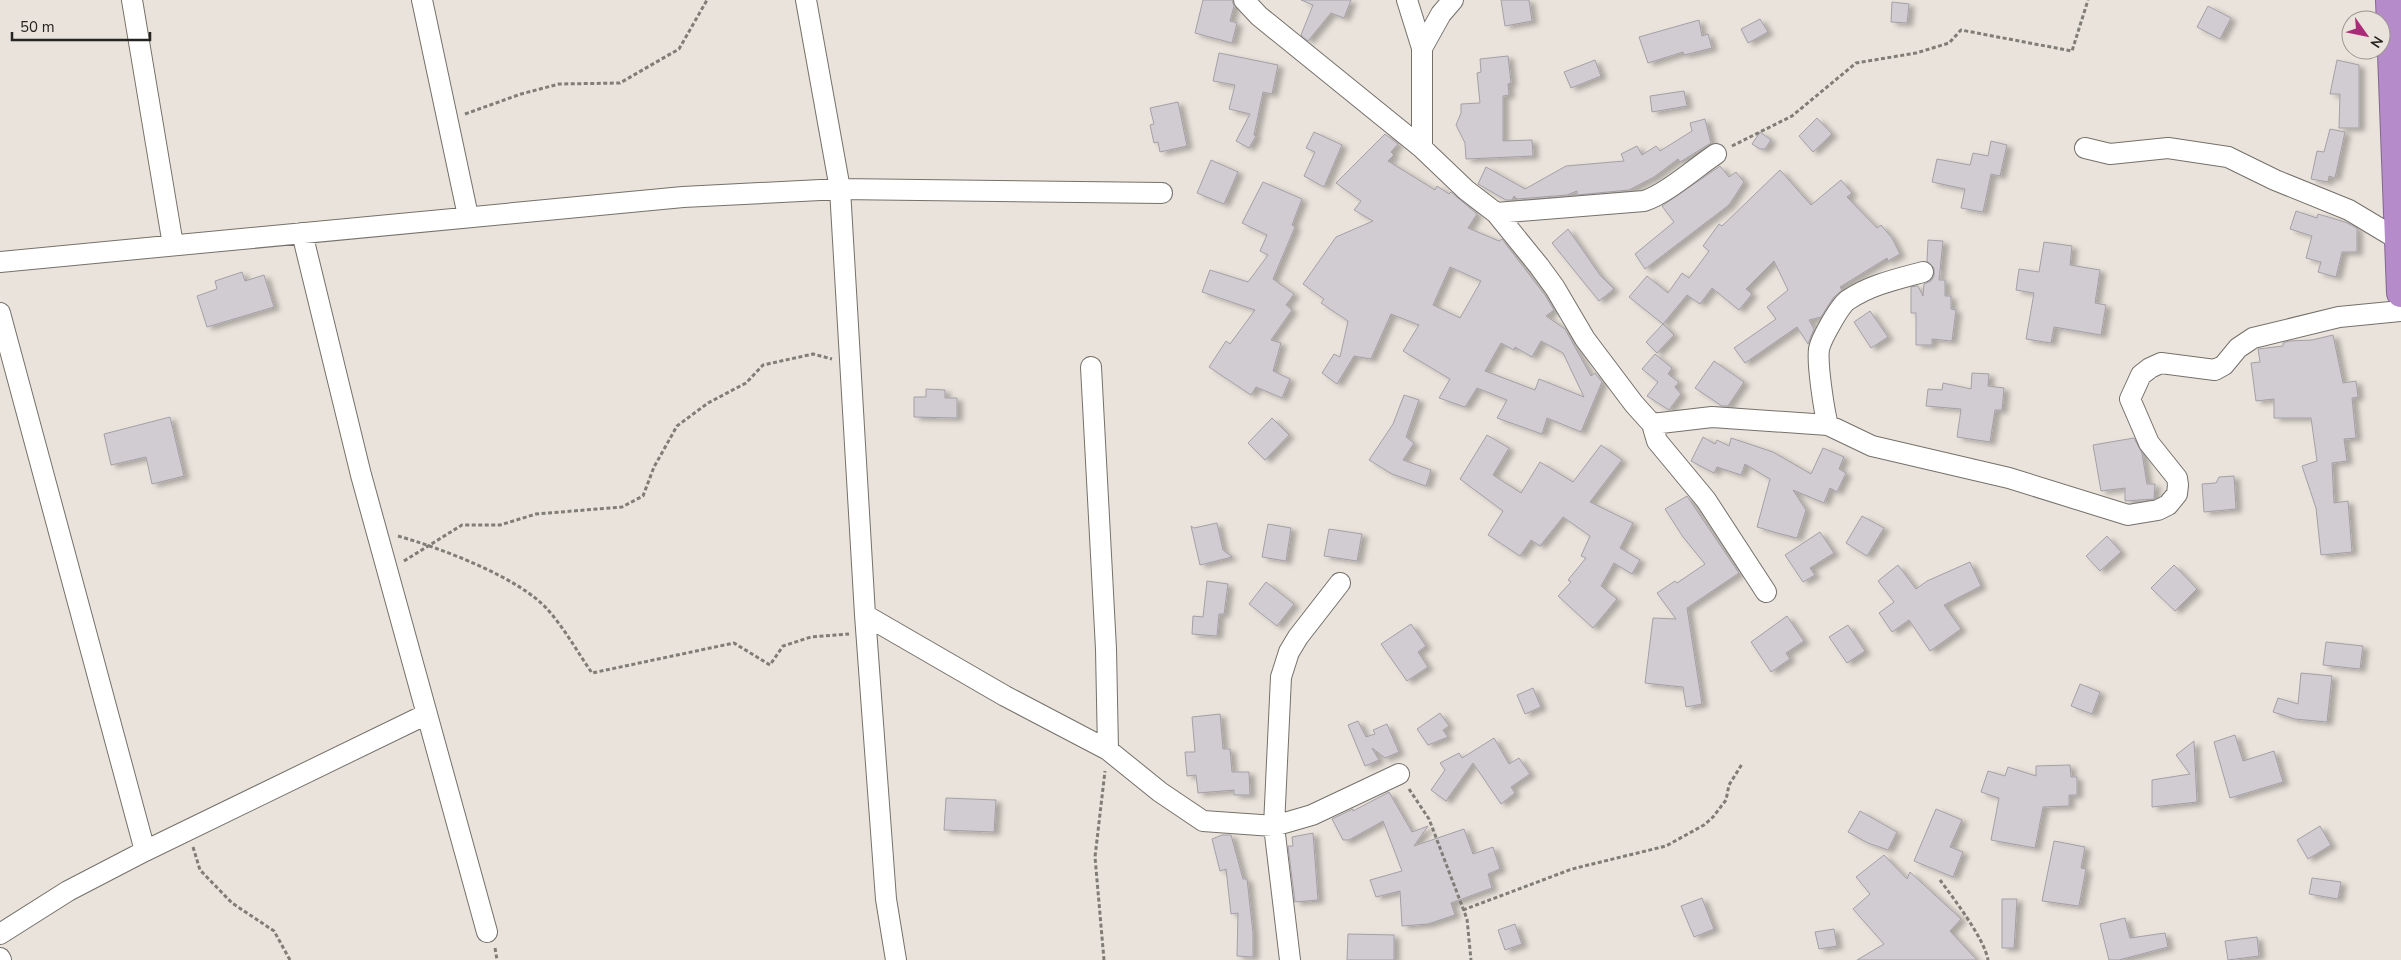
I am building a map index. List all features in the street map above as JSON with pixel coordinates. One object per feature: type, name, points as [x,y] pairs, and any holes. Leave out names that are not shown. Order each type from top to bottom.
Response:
[{"type":"highway","points":[[2390,0],[2401,292]]},
{"type":"street","points":[[132,0],[173,244]]},
{"type":"street","points":[[422,0],[468,216]]},
{"type":"street","points":[[806,0],[840,189],[866,636],[886,899],[896,960]]},
{"type":"street","points":[[1244,0],[1259,16],[1422,148],[1466,190],[1496,213],[1555,288],[1585,339],[1634,404],[1652,424],[1657,442],[1706,500],[1766,592]]},
{"type":"street","points":[[1407,0],[1422,48],[1422,148]]},
{"type":"street","points":[[1422,48],[1441,14],[1453,0]]},
{"type":"street","points":[[2085,148],[2110,154],[2168,148],[2228,157],[2275,180],[2350,210],[2399,240]]},
{"type":"street","points":[[1496,213],[1644,201],[1660,195],[1676,181],[1716,154]]},
{"type":"street","points":[[0,262],[173,244],[683,197],[840,189],[1162,193]]},
{"type":"street","points":[[302,232],[361,474],[487,932]]},
{"type":"street","points":[[1828,425],[1824,410],[1819,349],[1832,321],[1846,301],[1871,287],[1923,272]]},
{"type":"street","points":[[1652,424],[1712,417],[1828,425],[1872,446],[2009,478],[2128,515],[2148,512],[2168,505],[2177,494],[2178,486],[2177,478],[2149,443],[2130,399],[2137,382],[2150,368],[2161,363],[2216,370],[2224,365],[2238,348],[2253,338],[2338,317],[2401,311]]},
{"type":"street","points":[[0,313],[145,851]]},
{"type":"street","points":[[1091,367],[1106,650],[1108,750]]},
{"type":"street","points":[[1290,960],[1274,826],[1280,677],[1298,637],[1340,583]]},
{"type":"street","points":[[865,615],[1005,696],[1108,750],[1160,792],[1203,821],[1274,826],[1312,815],[1399,774]]},
{"type":"street","points":[[0,934],[68,891],[145,851],[427,714]]},
{"type":"path","points":[[448,120],[521,94],[559,84],[620,83],[679,49],[707,0]]},
{"type":"path","points":[[1716,154],[1792,116],[1856,63],[1916,53],[1949,43],[1961,30],[2072,51],[2088,0]]},
{"type":"path","points":[[387,565],[406,561],[462,525],[500,525],[536,514],[622,507],[643,496],[654,467],[677,426],[708,403],[746,383],[763,365],[813,354],[850,364]]},
{"type":"path","points":[[378,531],[430,547],[524,588],[548,610],[592,673],[734,643],[770,665],[783,646],[811,637],[852,634],[866,636]]},
{"type":"path","points":[[1104,960],[1095,857],[1108,750]]},
{"type":"path","points":[[1463,910],[1572,869],[1666,846],[1704,825],[1713,817],[1726,800],[1729,785],[1742,764]]},
{"type":"path","points":[[1399,774],[1429,819],[1467,919],[1471,960]]},
{"type":"path","points":[[188,830],[200,870],[232,903],[274,932],[290,960]]},
{"type":"path","points":[[1940,880],[1961,908],[1986,950],[1988,960]]},
{"type":"building","points":[[1203,0],[1232,0],[1234,6],[1230,21],[1237,23],[1232,43],[1195,33]]},
{"type":"building","points":[[1301,0],[1351,0],[1344,18],[1331,13],[1308,41],[1301,35],[1313,5]]},
{"type":"building","points":[[1501,0],[1529,0],[1532,21],[1505,26]]},
{"type":"building","points":[[1892,2],[1909,4],[1907,23],[1891,22]]},
{"type":"building","points":[[2208,6],[2231,18],[2220,39],[2197,27]]},
{"type":"building","points":[[1760,19],[1768,32],[1748,43],[1741,29]]},
{"type":"building","points":[[1699,20],[1702,36],[1708,34],[1712,48],[1684,55],[1683,52],[1648,63],[1639,37]]},
{"type":"building","points":[[1219,53],[1278,65],[1272,94],[1263,92],[1254,135],[1256,136],[1249,148],[1236,141],[1250,114],[1229,109],[1235,85],[1213,81]]},
{"type":"building","points":[[1508,56],[1511,83],[1508,84],[1509,95],[1503,96],[1503,141],[1532,140],[1533,156],[1466,159],[1465,143],[1456,125],[1461,113],[1461,104],[1480,103],[1477,73],[1481,72],[1480,59]]},
{"type":"building","points":[[1595,60],[1601,76],[1571,88],[1564,72]]},
{"type":"building","points":[[2337,60],[2359,65],[2359,128],[2339,128],[2340,94],[2330,94]]},
{"type":"building","points":[[1684,91],[1687,106],[1652,112],[1650,96]]},
{"type":"building","points":[[1178,102],[1187,146],[1160,152],[1158,142],[1154,143],[1150,125],[1154,124],[1150,108]]},
{"type":"building","points":[[1817,118],[1832,134],[1813,152],[1799,136]]},
{"type":"building","points":[[1705,119],[1711,143],[1680,162],[1678,159],[1654,177],[1629,190],[1577,195],[1577,191],[1567,195],[1517,199],[1514,196],[1512,200],[1506,200],[1478,184],[1486,167],[1525,189],[1566,166],[1624,161],[1621,154],[1637,146],[1642,155],[1656,146],[1660,151],[1692,131],[1690,123]]},
{"type":"building","points":[[2330,129],[2345,132],[2335,178],[2329,176],[2328,182],[2311,179],[2317,151],[2324,152]]},
{"type":"building","points":[[1314,132],[1342,145],[1324,187],[1304,176],[1315,152],[1306,148]]},
{"type":"building","points":[[1760,132],[1771,140],[1765,149],[1760,149],[1752,144]]},
{"type":"building","points":[[1385,134],[1398,144],[1391,152],[1394,155],[1388,161],[1435,190],[1437,186],[1449,194],[1451,192],[1477,214],[1468,228],[1499,241],[1502,239],[1545,295],[1554,310],[1546,316],[1565,329],[1591,376],[1595,373],[1602,382],[1581,432],[1547,418],[1542,434],[1497,418],[1507,400],[1477,388],[1465,407],[1439,398],[1450,379],[1403,351],[1419,325],[1391,314],[1371,359],[1354,356],[1337,384],[1322,373],[1334,354],[1340,357],[1348,321],[1321,303],[1324,299],[1303,284],[1336,237],[1373,221],[1354,210],[1361,201],[1336,183]],"holes":[[[1450,267],[1481,281],[1460,318],[1433,305]],[[1541,341],[1563,353],[1584,397],[1539,379],[1535,390],[1485,371],[1501,343],[1514,350],[1515,347],[1532,357]]]},
{"type":"building","points":[[1991,141],[2007,145],[2000,176],[1991,174],[1983,212],[1961,208],[1965,189],[1932,182],[1937,159],[1970,165],[1973,153],[1988,156]]},
{"type":"building","points":[[1211,160],[1238,172],[1224,204],[1197,193]]},
{"type":"building","points":[[1720,166],[1729,177],[1736,172],[1744,182],[1729,205],[1645,269],[1635,254],[1674,222],[1662,206]]},
{"type":"building","points":[[1780,170],[1811,205],[1841,180],[1852,193],[1847,197],[1877,228],[1881,225],[1892,238],[1900,254],[1888,261],[1887,258],[1840,287],[1842,290],[1833,298],[1821,317],[1809,320],[1814,329],[1808,344],[1797,327],[1745,363],[1734,348],[1776,319],[1767,307],[1788,290],[1774,261],[1746,289],[1752,294],[1739,310],[1712,288],[1700,304],[1687,295],[1663,324],[1629,297],[1647,276],[1668,293],[1682,273],[1689,278],[1709,251],[1703,246],[1719,224],[1722,226]]},
{"type":"building","points":[[1263,182],[1302,199],[1292,225],[1295,227],[1273,279],[1294,294],[1286,305],[1292,310],[1271,340],[1281,343],[1273,371],[1290,379],[1282,398],[1256,387],[1251,395],[1209,367],[1226,341],[1230,344],[1255,310],[1202,292],[1210,270],[1248,282],[1268,255],[1260,251],[1267,235],[1242,223]]},
{"type":"building","points":[[2296,211],[2317,218],[2318,214],[2345,222],[2357,228],[2357,252],[2342,252],[2336,277],[2318,272],[2321,262],[2306,258],[2312,236],[2290,229]]},
{"type":"building","points":[[1568,229],[1600,275],[1614,289],[1599,301],[1552,243]]},
{"type":"building","points":[[1928,240],[1943,241],[1939,280],[1945,280],[1945,296],[1951,296],[1951,309],[1956,310],[1952,341],[1932,339],[1932,345],[1916,345],[1916,313],[1911,313],[1911,287],[1918,286],[1923,296],[1924,284],[1931,281],[1934,276],[1934,268],[1927,261]]},
{"type":"building","points":[[2044,242],[2072,246],[2070,265],[2100,270],[2095,303],[2106,305],[2101,335],[2054,327],[2051,343],[2026,339],[2034,293],[2016,290],[2019,269],[2039,272]]},
{"type":"building","points":[[242,272],[245,281],[264,275],[274,307],[207,327],[197,296],[217,289],[215,281]]},
{"type":"building","points":[[1870,311],[1888,337],[1871,348],[1854,322]]},
{"type":"building","points":[[1663,324],[1674,335],[1657,353],[1646,342]]},
{"type":"building","points":[[2333,335],[2343,383],[2356,381],[2358,397],[2352,398],[2356,438],[2344,439],[2347,461],[2332,463],[2334,503],[2348,501],[2352,552],[2321,555],[2316,508],[2302,466],[2317,461],[2311,418],[2274,418],[2274,399],[2256,401],[2251,363],[2260,362],[2258,349],[2283,346],[2283,343],[2289,341],[2312,340]]},
{"type":"building","points":[[1655,354],[1672,368],[1668,374],[1679,382],[1675,387],[1681,394],[1669,410],[1647,396],[1658,382],[1642,369]]},
{"type":"building","points":[[1714,361],[1744,382],[1728,406],[1722,406],[1695,388]]},
{"type":"building","points":[[1972,373],[1989,374],[1988,386],[2004,388],[2002,410],[1995,410],[1990,442],[1957,437],[1961,409],[1926,406],[1928,389],[1942,390],[1943,383],[1971,389]]},
{"type":"building","points":[[926,389],[945,390],[945,398],[957,398],[957,418],[914,417],[914,397],[926,397]]},
{"type":"building","points":[[1404,395],[1419,400],[1406,437],[1414,443],[1403,460],[1431,470],[1426,486],[1392,474],[1369,460],[1393,424]]},
{"type":"building","points":[[170,417],[184,476],[152,484],[146,457],[111,465],[104,434]]},
{"type":"building","points":[[1272,418],[1289,435],[1265,460],[1248,443]]},
{"type":"building","points":[[1487,435],[1509,448],[1493,475],[1521,493],[1540,462],[1573,482],[1601,445],[1622,460],[1590,502],[1633,523],[1620,548],[1640,560],[1632,574],[1614,563],[1601,586],[1617,599],[1593,628],[1558,596],[1571,582],[1568,580],[1586,558],[1581,556],[1590,536],[1563,517],[1540,546],[1531,540],[1520,556],[1488,535],[1503,511],[1460,479]]},
{"type":"building","points":[[1703,437],[1715,444],[1717,440],[1729,446],[1731,438],[1773,452],[1811,474],[1823,448],[1844,457],[1839,469],[1846,473],[1837,492],[1830,488],[1824,503],[1793,490],[1806,510],[1797,538],[1781,534],[1757,527],[1770,479],[1745,464],[1741,475],[1717,467],[1714,473],[1691,461]]},
{"type":"building","points":[[2134,438],[2142,453],[2147,484],[2155,484],[2154,499],[2125,501],[2125,488],[2101,491],[2093,445]]},
{"type":"building","points":[[2234,476],[2236,509],[2204,512],[2202,484],[2216,483],[2219,477]]},
{"type":"building","points":[[1687,496],[1739,573],[1687,608],[1702,704],[1686,707],[1683,687],[1645,683],[1653,618],[1676,619],[1657,593],[1675,581],[1677,583],[1705,564],[1683,537],[1665,509]]},
{"type":"building","points":[[1862,516],[1884,528],[1867,556],[1846,543]]},
{"type":"building","points":[[1217,523],[1223,550],[1232,557],[1200,565],[1191,526],[1194,528]]},
{"type":"building","points":[[1268,524],[1291,528],[1286,561],[1262,557]]},
{"type":"building","points":[[1329,529],[1362,534],[1357,561],[1324,556]]},
{"type":"building","points":[[1820,532],[1834,553],[1810,568],[1815,575],[1803,582],[1785,555]]},
{"type":"building","points":[[2107,536],[2121,552],[2100,571],[2086,556]]},
{"type":"building","points":[[1970,562],[1981,586],[1944,605],[1961,629],[1930,651],[1909,620],[1892,632],[1879,613],[1894,602],[1878,581],[1898,565],[1916,589],[1927,581]]},
{"type":"building","points":[[2174,565],[2197,589],[2175,611],[2151,588]]},
{"type":"building","points":[[1207,581],[1228,584],[1224,614],[1219,614],[1217,636],[1192,634],[1193,616],[1203,617]]},
{"type":"building","points":[[1266,582],[1294,604],[1277,626],[1249,604]]},
{"type":"building","points":[[1787,616],[1804,641],[1786,653],[1790,659],[1771,672],[1751,642]]},
{"type":"building","points":[[1411,624],[1426,646],[1418,652],[1428,667],[1407,681],[1381,644]]},
{"type":"building","points":[[1848,625],[1865,651],[1847,663],[1829,637]]},
{"type":"building","points":[[2326,642],[2363,646],[2360,669],[2323,665]]},
{"type":"building","points":[[2301,673],[2332,676],[2327,722],[2295,719],[2273,712],[2278,698],[2298,704]]},
{"type":"building","points":[[2080,684],[2100,692],[2092,714],[2071,706]]},
{"type":"building","points":[[1533,688],[1541,707],[1525,714],[1517,695]]},
{"type":"building","points":[[1440,713],[1449,726],[1443,730],[1448,737],[1428,745],[1417,729]]},
{"type":"building","points":[[1220,714],[1223,749],[1230,749],[1232,772],[1249,772],[1250,795],[1234,795],[1234,790],[1198,793],[1196,775],[1187,776],[1185,752],[1195,752],[1192,717]]},
{"type":"building","points":[[1358,721],[1366,737],[1375,734],[1373,730],[1387,724],[1399,752],[1385,758],[1372,748],[1379,760],[1365,766],[1348,725]]},
{"type":"building","points":[[2235,735],[2243,761],[2274,751],[2283,782],[2230,798],[2214,742]]},
{"type":"building","points":[[1494,738],[1509,764],[1519,758],[1530,774],[1511,787],[1515,793],[1501,804],[1473,763],[1446,801],[1431,790],[1445,770],[1440,763],[1459,753],[1462,758]]},
{"type":"building","points":[[2194,741],[2197,802],[2152,807],[2152,780],[2190,774],[2176,755]]},
{"type":"building","points":[[2070,765],[2071,777],[2077,777],[2077,795],[2069,795],[2069,806],[2043,807],[2035,848],[1991,840],[1999,798],[1981,792],[1988,771],[2005,776],[2008,767],[2036,776],[2036,766]]},
{"type":"building","points":[[1389,792],[1412,832],[1428,826],[1414,846],[1464,829],[1473,854],[1493,847],[1500,869],[1488,874],[1492,888],[1451,903],[1455,915],[1428,924],[1402,926],[1400,891],[1376,897],[1370,880],[1402,871],[1383,821],[1349,840],[1343,840],[1332,819],[1353,809],[1353,811]]},
{"type":"building","points":[[946,798],[996,800],[994,832],[944,830]]},
{"type":"building","points":[[1936,809],[1962,820],[1950,847],[1963,852],[1953,877],[1914,861]]},
{"type":"building","points":[[1860,811],[1897,832],[1888,850],[1868,843],[1848,832]]},
{"type":"building","points":[[2320,826],[2331,845],[2308,859],[2297,840]]},
{"type":"building","points":[[1313,833],[1318,900],[1295,902],[1288,846],[1293,846],[1292,837]]},
{"type":"building","points":[[1222,835],[1231,835],[1243,879],[1247,879],[1253,933],[1253,957],[1237,956],[1238,913],[1231,914],[1226,869],[1220,871],[1212,839]]},
{"type":"building","points":[[2054,841],[2085,847],[2081,868],[2086,869],[2079,906],[2042,901]]},
{"type":"building","points":[[1884,855],[1907,879],[1910,872],[1961,919],[1950,931],[1977,960],[1857,960],[1884,944],[1853,909],[1870,894],[1856,877]]},
{"type":"building","points":[[2312,878],[2341,882],[2338,899],[2309,894]]},
{"type":"building","points":[[1702,898],[1714,929],[1694,937],[1681,906]]},
{"type":"building","points":[[2002,899],[2017,899],[2014,948],[2002,948]]},
{"type":"building","points":[[2125,918],[2130,938],[2165,933],[2168,947],[2119,960],[2109,960],[2100,924]]},
{"type":"building","points":[[1515,924],[1522,944],[1505,950],[1498,930]]},
{"type":"building","points":[[1834,929],[1837,946],[1819,949],[1815,932]]},
{"type":"building","points":[[1348,934],[1394,935],[1394,960],[1347,960]]},
{"type":"building","points":[[2257,937],[2259,956],[2228,960],[2225,941]]}]
